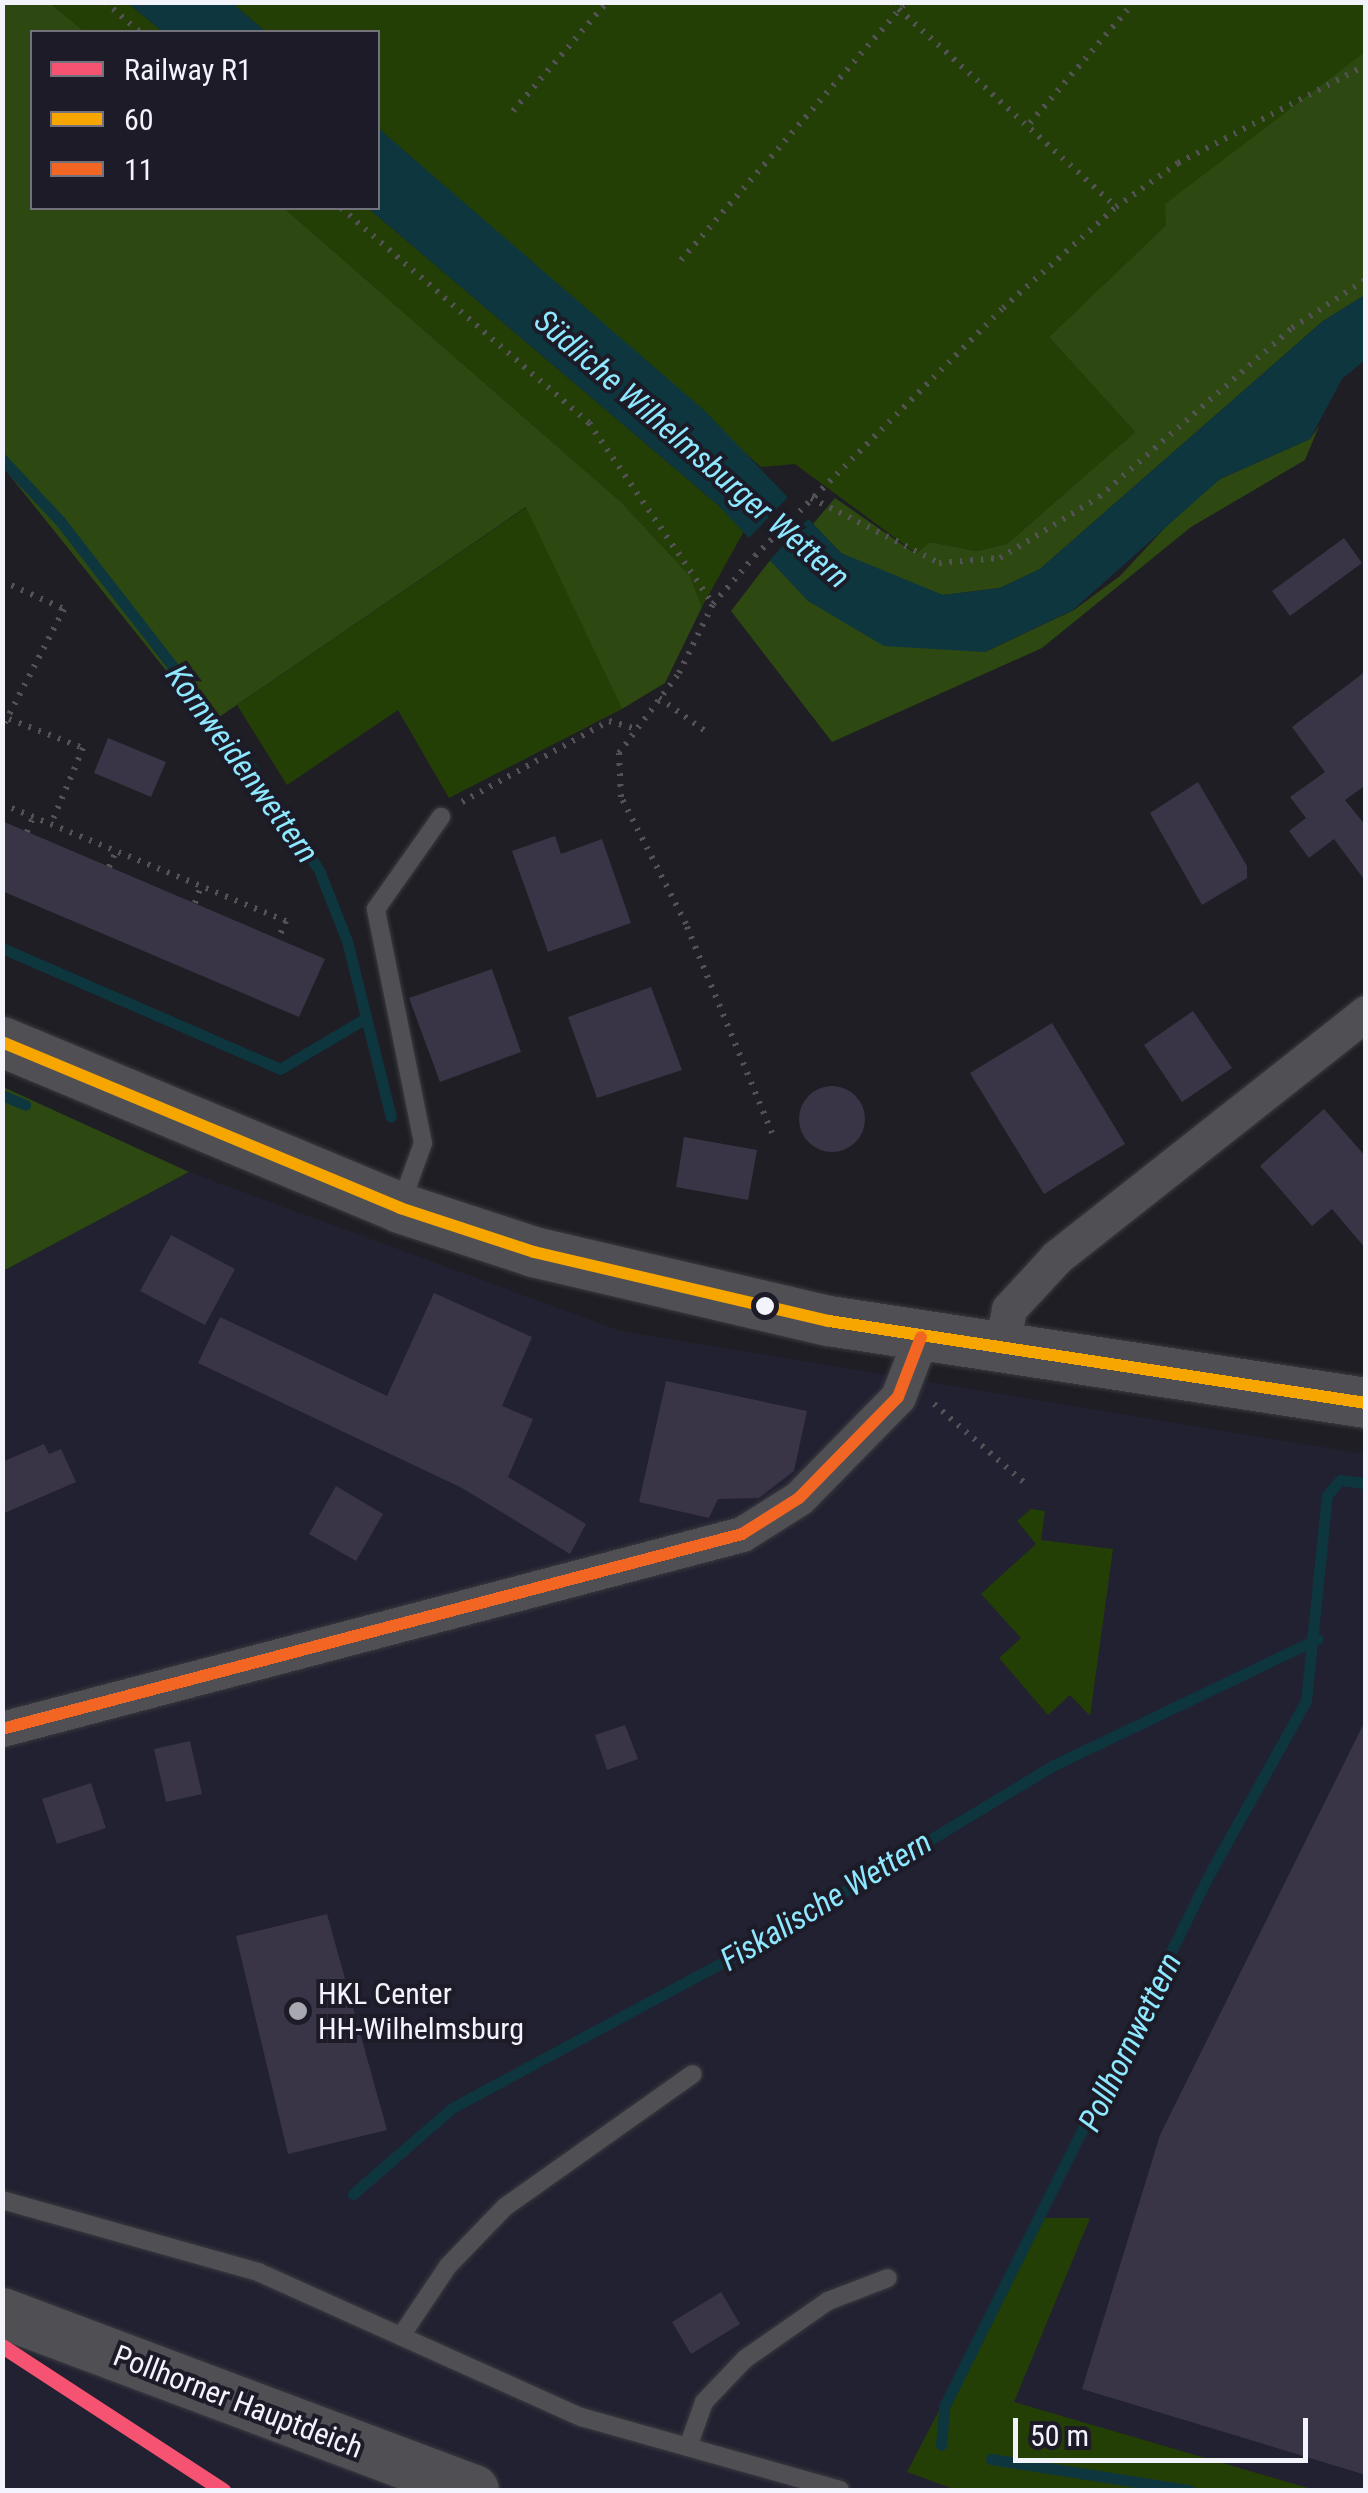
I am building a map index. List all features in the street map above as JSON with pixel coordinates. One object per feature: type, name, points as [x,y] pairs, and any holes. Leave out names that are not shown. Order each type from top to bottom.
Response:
[{"type":"main road","points":[[2,1042],[400,1208],[657,1283],[918,1352],[1000,1350],[1366,1403]]},
{"type":"main road","name":"Pollhorner Hauptdeich","points":[[2,2313],[474,2490]]},
{"type":"street","points":[[1000,1350],[1009,1309],[1057,1257],[1366,1013]]},
{"type":"street","points":[[2,1728],[742,1534],[799,1498],[898,1397],[918,1352]]},
{"type":"lane","points":[[400,1208],[423,1144],[376,908],[441,818]]},
{"type":"lane","points":[[401,2336],[448,2266],[505,2207],[692,2074]]},
{"type":"lane","points":[[2,2200],[258,2272],[581,2416],[840,2490]]},
{"type":"lane","points":[[688,2447],[704,2402],[745,2359],[828,2301],[888,2278]]},
{"type":"path","points":[[105,2],[138,30]]},
{"type":"path","points":[[513,111],[607,2]]},
{"type":"path","points":[[891,2],[1030,123],[1116,207]]},
{"type":"path","points":[[681,260],[906,2]]},
{"type":"path","points":[[1030,123],[1134,2]]},
{"type":"path","points":[[772,1133],[686,924],[621,797],[616,768],[633,728],[659,698],[713,604],[755,556],[808,500],[1116,207],[1178,163],[1366,65]]},
{"type":"path","points":[[342,210],[588,424],[713,604]]},
{"type":"path","points":[[808,500],[940,563],[1000,558],[1098,497],[1292,328],[1366,279]]},
{"type":"path","points":[[2,581],[64,608],[2,728]]},
{"type":"path","points":[[659,698],[708,733]]},
{"type":"path","points":[[9,718],[83,748],[51,824]]},
{"type":"path","points":[[441,818],[609,722],[633,728]]},
{"type":"path","points":[[2,804],[286,920],[278,939]]},
{"type":"path","points":[[27,832],[33,817]]},
{"type":"path","points":[[109,867],[116,851]]},
{"type":"path","points":[[195,903],[201,886]]},
{"type":"path","points":[[918,1352],[937,1410],[1027,1485]]},
{"type":"shaded area","points":[[189,1172],[621,1331],[1365,1454],[1365,2490],[1315,2490],[1013,2402],[1089,2219],[1040,2218],[908,2472],[956,2490],[3,2490],[3,1271]]},
{"type":"green space","points":[[1365,2],[1366,52],[1166,204],[1166,225],[1049,337],[1135,432],[1007,544],[976,551],[930,542],[917,554],[795,464],[761,467],[380,130],[380,30],[264,30],[232,3]]},
{"type":"green space","points":[[2,3],[50,3],[83,30],[30,30],[30,210],[286,210],[621,502],[690,576],[702,607],[665,683],[622,709],[526,507],[209,724],[3,467]]},
{"type":"green space","points":[[50,3],[128,3],[161,30],[83,30]]},
{"type":"green space","points":[[1365,52],[1365,295],[1323,321],[1040,569],[1000,588],[943,595],[912,587],[841,553],[813,524],[835,498],[916,554],[930,542],[976,551],[1007,544],[1135,432],[1049,337],[1166,225],[1165,204]]},
{"type":"green space","points":[[286,210],[370,210],[718,505],[744,531],[702,607],[690,576],[621,502]]},
{"type":"green space","points":[[1319,426],[1305,460],[1191,527],[1042,648],[832,742],[731,611],[771,559],[808,601],[985,652],[1074,610],[1120,576],[1189,502],[1220,479],[1310,439]]},
{"type":"green space","points":[[527,507],[622,709],[449,798],[398,710],[287,785],[237,705]]},
{"type":"green space","points":[[3,1087],[189,1172],[3,1271]]},
{"type":"green space","points":[[1031,1509],[1045,1511],[1041,1540],[1113,1549],[1090,1716],[1070,1695],[1048,1715],[999,1658],[1021,1638],[981,1594],[1036,1544],[1017,1521]]},
{"type":"green space","points":[[1039,2218],[1090,2218],[1014,2402],[1315,2490],[956,2490],[907,2472]]},
{"type":"water","points":[[128,3],[232,3],[264,30],[161,30]]},
{"type":"water","name":"Südliche Wilhelmsburger Wettern","points":[[380,130],[705,411],[841,553],[943,595],[1000,588],[1040,569],[1323,321],[1365,295],[1365,360],[1342,379],[1310,439],[1220,479],[1073,610],[985,652],[884,646],[808,601],[718,505],[370,210],[380,210]]},
{"type":"pier","points":[[792,493],[812,515],[767,563],[746,541]]},
{"type":"building","points":[[1344,538],[1362,563],[1290,616],[1272,591]]},
{"type":"building","points":[[1366,671],[1366,785],[1345,800],[1366,826],[1366,882],[1334,839],[1309,858],[1289,831],[1306,818],[1290,797],[1325,772],[1292,727]]},
{"type":"building","points":[[108,738],[166,762],[151,797],[94,773]]},
{"type":"building","points":[[1198,782],[1247,866],[1247,878],[1202,905],[1150,813]]},
{"type":"building","points":[[2,821],[325,959],[299,1017],[2,891]]},
{"type":"building","points":[[555,836],[561,854],[602,839],[631,923],[548,952],[512,851]]},
{"type":"building","points":[[492,969],[521,1052],[440,1082],[409,998]]},
{"type":"building","points":[[651,987],[682,1070],[597,1098],[568,1017]]},
{"type":"building","points":[[1193,1011],[1232,1068],[1182,1102],[1144,1045]]},
{"type":"building","points":[[1052,1023],[1125,1144],[1044,1194],[970,1073]]},
{"type":"building","points":[[832,1086],[856,1095],[865,1119],[856,1143],[832,1152],[808,1143],[799,1119],[808,1095]]},
{"type":"building","points":[[1324,1109],[1366,1157],[1366,1249],[1332,1209],[1312,1226],[1260,1166]]},
{"type":"building","points":[[684,1137],[757,1150],[748,1200],[676,1187]]},
{"type":"building","points":[[171,1235],[235,1269],[205,1325],[140,1291]]},
{"type":"building","points":[[434,1293],[532,1337],[502,1406],[533,1419],[508,1477],[586,1524],[570,1554],[462,1488],[198,1363],[220,1317],[387,1396]]},
{"type":"building","points":[[666,1381],[807,1411],[794,1471],[759,1498],[718,1499],[709,1518],[639,1502]]},
{"type":"building","points":[[44,1444],[49,1454],[61,1449],[76,1482],[2,1514],[2,1462]]},
{"type":"building","points":[[336,1486],[383,1514],[356,1561],[309,1534]]},
{"type":"building","points":[[1366,1719],[1366,2475],[1082,2389],[1160,2135]]},
{"type":"building","points":[[625,1725],[638,1759],[607,1770],[595,1735]]},
{"type":"building","points":[[190,1741],[202,1794],[166,1802],[154,1749]]},
{"type":"building","points":[[91,1783],[106,1828],[57,1844],[42,1799]]},
{"type":"building","name":"HKL Center HH-Wilhelmsburg","points":[[327,1914],[387,2130],[288,2154],[236,1936]]},
{"type":"building","points":[[721,2292],[740,2324],[691,2354],[672,2322]]},
{"type":"waterway","name":"Kornweidenwettern","points":[[2,459],[60,521],[251,767],[319,870],[347,941],[391,1117]]},
{"type":"waterway","points":[[2,948],[280,1069],[366,1018]]},
{"type":"waterway","points":[[2,1095],[25,1105]]},
{"type":"waterway","name":"Pollhornwettern","points":[[941,2445],[944,2407],[1211,1871],[1306,1701],[1327,1495],[1340,1480],[1366,1483]]},
{"type":"waterway","name":"Fiskalische Wettern","points":[[353,2194],[452,2108],[757,1944],[1054,1765],[1317,1639]]},
{"type":"waterway","points":[[991,2459],[1190,2490]]},
{"type":"rail line","name":"R1","points":[[2,2346],[223,2490]]},
{"type":"transit line","name":"60","points":[[2,1042],[400,1208],[534,1252],[829,1321],[1366,1403]]},
{"type":"transit line","name":"11","points":[[2,1729],[742,1534],[799,1498],[898,1397],[921,1337]]},
{"type":"place","name":"HKL Center HH-Wilhelmsburg","points":[[298,2011]]}]
